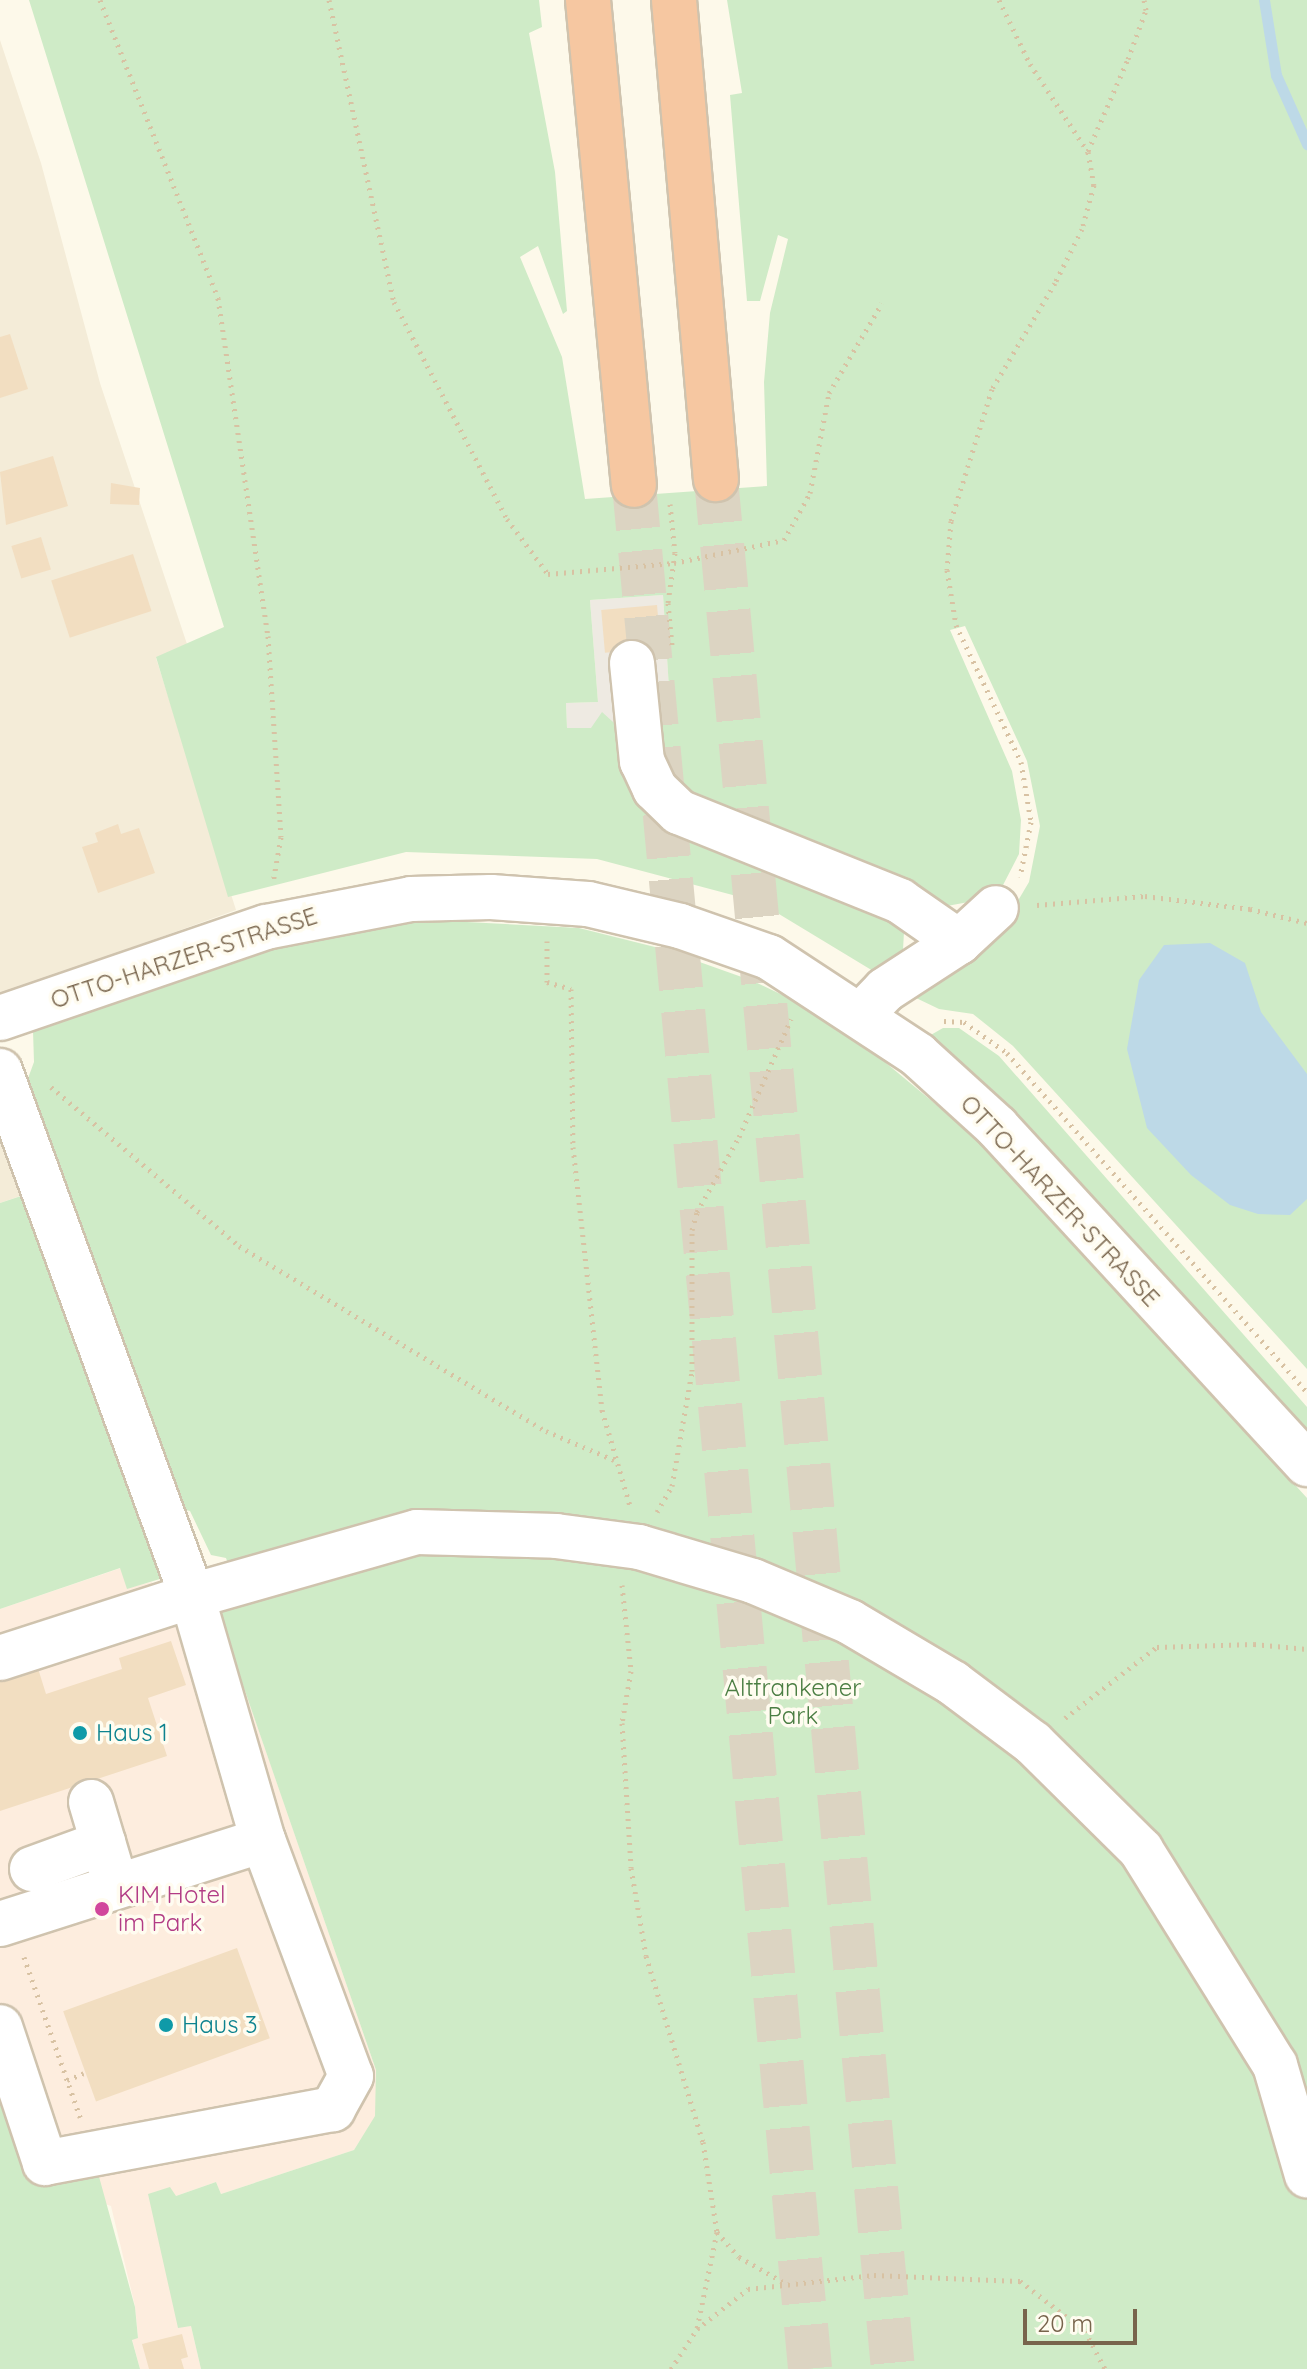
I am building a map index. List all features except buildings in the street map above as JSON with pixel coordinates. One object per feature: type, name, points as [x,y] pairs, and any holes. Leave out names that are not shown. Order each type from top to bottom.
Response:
[{"type":"highway","points":[[588,0],[651,490]]},
{"type":"highway","points":[[674,0],[716,479]]},
{"type":"street","points":[[632,663],[642,761],[655,789],[679,812],[900,901],[959,942]]},
{"type":"street","name":"OTTO-HARZER-STRASSE","points":[[0,1018],[266,927],[411,899],[588,904],[680,926],[769,957],[845,1003],[918,1055],[997,1127],[1307,1464]]},
{"type":"street","points":[[845,1003],[885,990],[959,942],[996,908]]},
{"type":"street","points":[[0,2027],[45,2163],[333,2109],[351,2076],[263,1840],[192,1596],[20,1074]]},
{"type":"street","points":[[0,1658],[192,1596],[417,1532],[556,1536],[642,1523],[711,1566],[850,1622],[953,1683],[1033,1743],[1141,1850],[1275,2065],[1307,2175]]},
{"type":"street","points":[[32,1869],[97,1823],[116,1886]]},
{"type":"street","points":[[6,1922],[263,1840]]},
{"type":"path","points":[[100,0],[218,298],[234,387],[268,636],[281,837],[266,927]]},
{"type":"path","points":[[329,0],[394,302],[507,519],[548,574],[674,563],[784,540],[810,493],[829,393],[882,303]]},
{"type":"path","points":[[996,908],[1018,882],[1031,822],[1021,762],[956,625],[947,570],[951,521],[992,389],[1082,229],[1094,185],[1088,152],[1030,64],[999,0]]},
{"type":"path","points":[[1088,152],[1146,10],[1144,0]]},
{"type":"path","points":[[651,490],[674,563],[668,603]]},
{"type":"path","points":[[996,908],[1145,896],[1250,909],[1307,923]]},
{"type":"path","points":[[547,901],[547,982],[571,989],[573,1147],[602,1410],[616,1449],[614,1460],[642,1523]]},
{"type":"path","points":[[697,2329],[717,2232],[703,2142],[646,1956],[631,1868],[622,1723],[631,1671],[620,1589],[642,1523],[672,1486],[692,1371],[692,1230],[697,1212],[739,1137],[789,1020],[845,1003]]},
{"type":"path","points":[[20,1074],[239,1246],[546,1431],[614,1460]]},
{"type":"path","points":[[1033,1743],[1157,1647],[1254,1644],[1307,1649]]},
{"type":"path","points":[[6,1922],[93,2156]]},
{"type":"path","points":[[67,2080],[84,2073]]},
{"type":"path","points":[[717,2232],[739,2257],[786,2283]]},
{"type":"path","points":[[671,2369],[697,2329],[748,2289],[874,2275],[1020,2281],[1085,2331],[1105,2369]]},
{"type":"shaded area","points":[[0,40],[41,163],[100,383],[187,644],[156,658],[236,910],[0,995]]},
{"type":"shaded area","points":[[663,595],[670,704],[653,738],[567,728],[566,703],[598,702],[590,600]]},
{"type":"shaded area","points":[[0,1130],[23,1195],[0,1203]]},
{"type":"shaded area","points":[[121,1568],[127,1588],[152,1582],[164,1626],[220,1618],[376,2070],[376,2116],[354,2150],[221,2194],[216,2182],[176,2196],[178,2327],[191,2326],[201,2369],[140,2369],[132,2339],[138,2337],[135,2306],[111,2206],[42,2183],[0,2063],[0,1609]]},
{"type":"green space","points":[[29,0],[539,0],[542,27],[529,33],[555,172],[567,311],[563,314],[538,246],[520,257],[562,357],[585,499],[767,486],[764,382],[770,313],[788,239],[778,235],[760,301],[747,301],[730,95],[742,93],[727,0],[1307,0],[1307,1369],[1013,1046],[973,1014],[939,1009],[914,997],[1006,921],[1029,882],[1040,826],[1027,761],[965,626],[950,630],[1012,771],[1021,820],[1019,854],[1002,887],[985,899],[936,908],[687,802],[663,774],[653,738],[670,704],[663,595],[590,600],[598,702],[566,703],[567,728],[591,728],[602,712],[623,731],[646,794],[675,824],[895,912],[904,932],[903,950],[883,977],[759,902],[597,859],[406,852],[228,897],[156,657],[224,627]]},
{"type":"green space","name":"Altfrankener Park","points":[[409,919],[579,928],[663,949],[753,981],[833,1019],[986,1146],[1307,1498],[1307,2369],[201,2369],[191,2326],[178,2328],[148,2194],[170,2187],[176,2196],[216,2182],[221,2194],[354,2150],[375,2116],[376,2070],[217,1610],[242,1603],[226,1558],[211,1555],[190,1511],[173,1507],[23,1092],[34,1062],[33,1031],[312,935]]},
{"type":"green space","points":[[943,1028],[959,1028],[999,1056],[1307,1407],[1307,1434],[1008,1108],[929,1036]]},
{"type":"green space","points":[[33,1192],[163,1578],[127,1589],[120,1568],[0,1609],[0,1203]]},
{"type":"green space","points":[[0,2063],[42,2182],[98,2173],[135,2307],[138,2338],[132,2340],[140,2369],[0,2369]]},
{"type":"water","points":[[1210,943],[1245,963],[1261,1012],[1307,1074],[1307,1199],[1290,1215],[1258,1214],[1230,1205],[1191,1175],[1147,1128],[1127,1049],[1139,980],[1164,945]]},
{"type":"waterway","points":[[1264,0],[1276,75],[1307,144]]},
{"type":"tunnel","points":[[716,479],[893,2369]]},
{"type":"tunnel","points":[[634,485],[810,2369]]},
{"type":"place","name":"Haus 1","points":[[80,1733]]},
{"type":"place","name":"KIM Hotel im Park","points":[[102,1909]]},
{"type":"place","name":"Haus 3","points":[[166,2025]]}]
